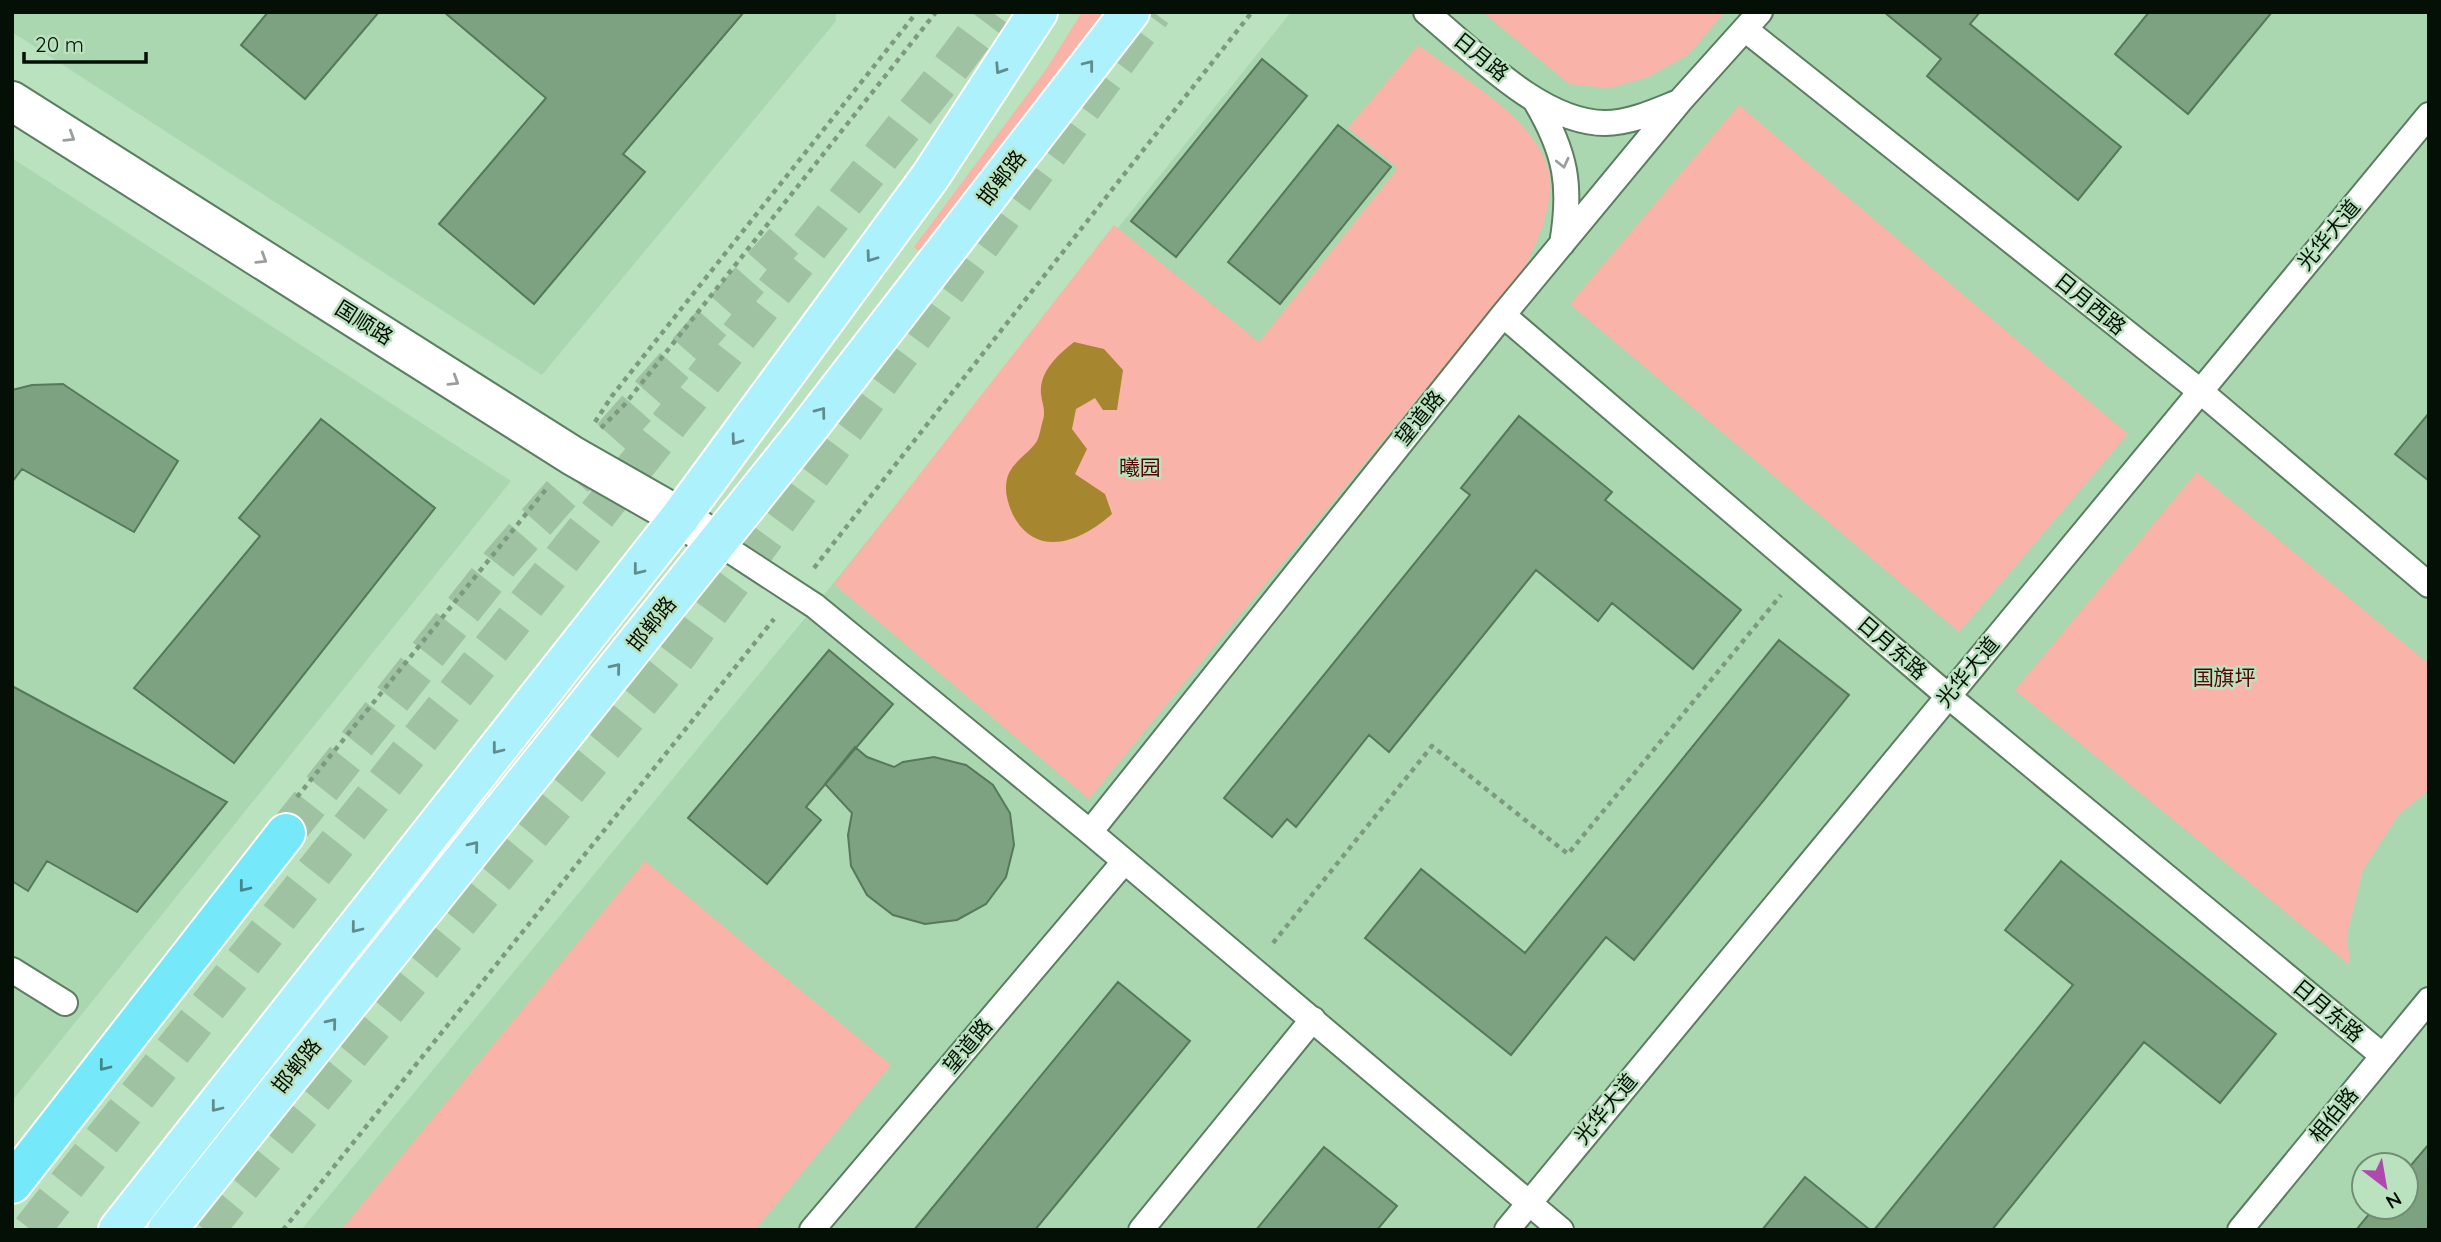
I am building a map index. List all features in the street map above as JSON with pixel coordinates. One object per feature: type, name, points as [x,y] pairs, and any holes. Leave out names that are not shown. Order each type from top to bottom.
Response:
[{"type":"highway","points":[[12,1184],[290,817]]},
{"type":"main road","name":"邯郸路","points":[[118,1230],[680,516],[930,177],[1038,12]]},
{"type":"main road","name":"邯郸路","points":[[167,1230],[717,542],[1130,12]]},
{"type":"street","name":"国顺路","points":[[12,101],[573,456],[680,516],[717,542]]},
{"type":"lane","name":"日月路","points":[[1426,12],[1536,102]]},
{"type":"lane","name":"望道路","points":[[1090,832],[1503,315],[1562,247],[1679,101],[1753,21]]},
{"type":"lane","name":"日月西路","points":[[1753,21],[2200,391],[2429,585]]},
{"type":"lane","points":[[1536,102],[1569,118],[1605,123],[1645,116],[1679,101]]},
{"type":"lane","points":[[1536,102],[1555,134],[1565,167],[1568,206],[1562,247]]},
{"type":"lane","name":"光华大道","points":[[1507,1230],[2429,115]]},
{"type":"lane","name":"日月东路","points":[[1503,315],[1948,696],[2383,1056]]},
{"type":"lane","points":[[717,542],[815,606],[1090,832],[1561,1230]]},
{"type":"lane","name":"望道路","points":[[812,1230],[1124,862]]},
{"type":"lane","points":[[12,970],[65,1003]]},
{"type":"lane","name":"相伯路","points":[[2242,1229],[2429,1000]]},
{"type":"lane","points":[[1141,1230],[1313,1019]]},
{"type":"path","points":[[290,817],[573,456],[612,396],[917,12]]},
{"type":"path","points":[[573,456],[625,404],[936,12]]},
{"type":"path","points":[[284,1230],[795,593],[1252,12]]},
{"type":"path","points":[[1252,968],[1432,746],[1568,854],[1801,570]]},
{"type":"shaded area","points":[[12,12],[836,12],[836,21],[542,375],[12,32]]},
{"type":"shaded area","points":[[1291,12],[2429,12],[2429,1230],[301,1230],[815,606]]},
{"type":"shaded area","points":[[12,158],[511,481],[12,1101]]},
{"type":"shaded area","points":[[1074,342],[1104,349],[1123,370],[1117,410],[1103,410],[1095,398],[1076,409],[1072,429],[1087,449],[1075,474],[1105,494],[1112,514],[1074,538],[1047,542],[1034,538],[1013,515],[1006,484],[1012,468],[1038,439],[1044,413],[1041,394],[1043,378],[1056,358]]},
{"type":"green space","points":[[1082,12],[1108,12],[919,251],[914,247],[1047,68]]},
{"type":"green space","points":[[1483,12],[1725,12],[1689,54],[1648,77],[1609,88],[1569,84]]},
{"type":"green space","name":"曦园","points":[[1418,45],[1503,107],[1539,147],[1548,169],[1550,192],[1544,223],[1533,251],[1524,269],[1089,799],[834,584],[1114,225],[1259,342],[1398,168],[1348,128]]},
{"type":"green space","points":[[1739,105],[2128,434],[1959,632],[1570,304]]},
{"type":"green space","name":"国旗坪","points":[[2197,472],[2429,664],[2429,790],[2399,814],[2363,870],[2347,934],[2350,965],[2015,690]]},
{"type":"green space","points":[[645,861],[891,1065],[755,1230],[341,1230]]},
{"type":"building","points":[[268,12],[379,12],[305,99],[241,45]]},
{"type":"building","points":[[444,12],[744,12],[623,154],[645,172],[534,304],[439,224],[546,98]]},
{"type":"building","points":[[1884,12],[1980,12],[1970,24],[2121,147],[2078,200],[1927,76],[1941,59]]},
{"type":"building","points":[[2149,12],[2272,12],[2188,114],[2115,54]]},
{"type":"building","points":[[1262,59],[1307,96],[1176,257],[1131,221]]},
{"type":"building","points":[[1338,125],[1391,167],[1280,304],[1228,262]]},
{"type":"building","points":[[63,384],[178,461],[134,532],[22,469],[12,482],[12,390],[32,385]]},
{"type":"building","points":[[2429,413],[2429,481],[2395,454]]},
{"type":"building","points":[[1519,416],[1612,492],[1605,500],[1741,610],[1693,669],[1612,603],[1598,621],[1536,570],[1389,752],[1369,735],[1296,827],[1287,819],[1272,837],[1224,798],[1470,495],[1461,488]]},
{"type":"building","points":[[321,419],[435,508],[234,763],[134,688],[260,536],[239,518]]},
{"type":"building","points":[[1779,640],[1849,695],[1634,960],[1606,937],[1511,1055],[1365,938],[1421,869],[1525,953]]},
{"type":"building","points":[[829,650],[893,704],[806,807],[821,820],[767,884],[688,818]]},
{"type":"building","points":[[12,686],[227,802],[137,912],[47,861],[28,891],[12,881]]},
{"type":"building","points":[[855,747],[867,757],[894,767],[903,762],[934,757],[966,765],[993,785],[1010,813],[1014,845],[1006,877],[986,904],[957,920],[925,924],[893,915],[867,895],[851,866],[848,835],[852,813],[825,784]]},
{"type":"building","points":[[2061,861],[2276,1034],[2220,1103],[2144,1042],[1992,1230],[1874,1230],[2073,985],[2005,930]]},
{"type":"building","points":[[1118,982],[1190,1041],[1035,1230],[914,1230]]},
{"type":"building","points":[[2429,1144],[2429,1230],[2356,1230],[2363,1221],[2420,1221],[2420,1155]]},
{"type":"building","points":[[1324,1147],[1397,1206],[1377,1230],[1256,1230]]},
{"type":"building","points":[[1805,1177],[1870,1230],[1762,1230]]},
{"type":"tunnel","points":[[31,1230],[942,79],[992,12]]},
{"type":"tunnel","points":[[205,1230],[675,659],[1153,12]]},
{"type":"tunnel","points":[[286,833],[500,563],[784,241]]}]
